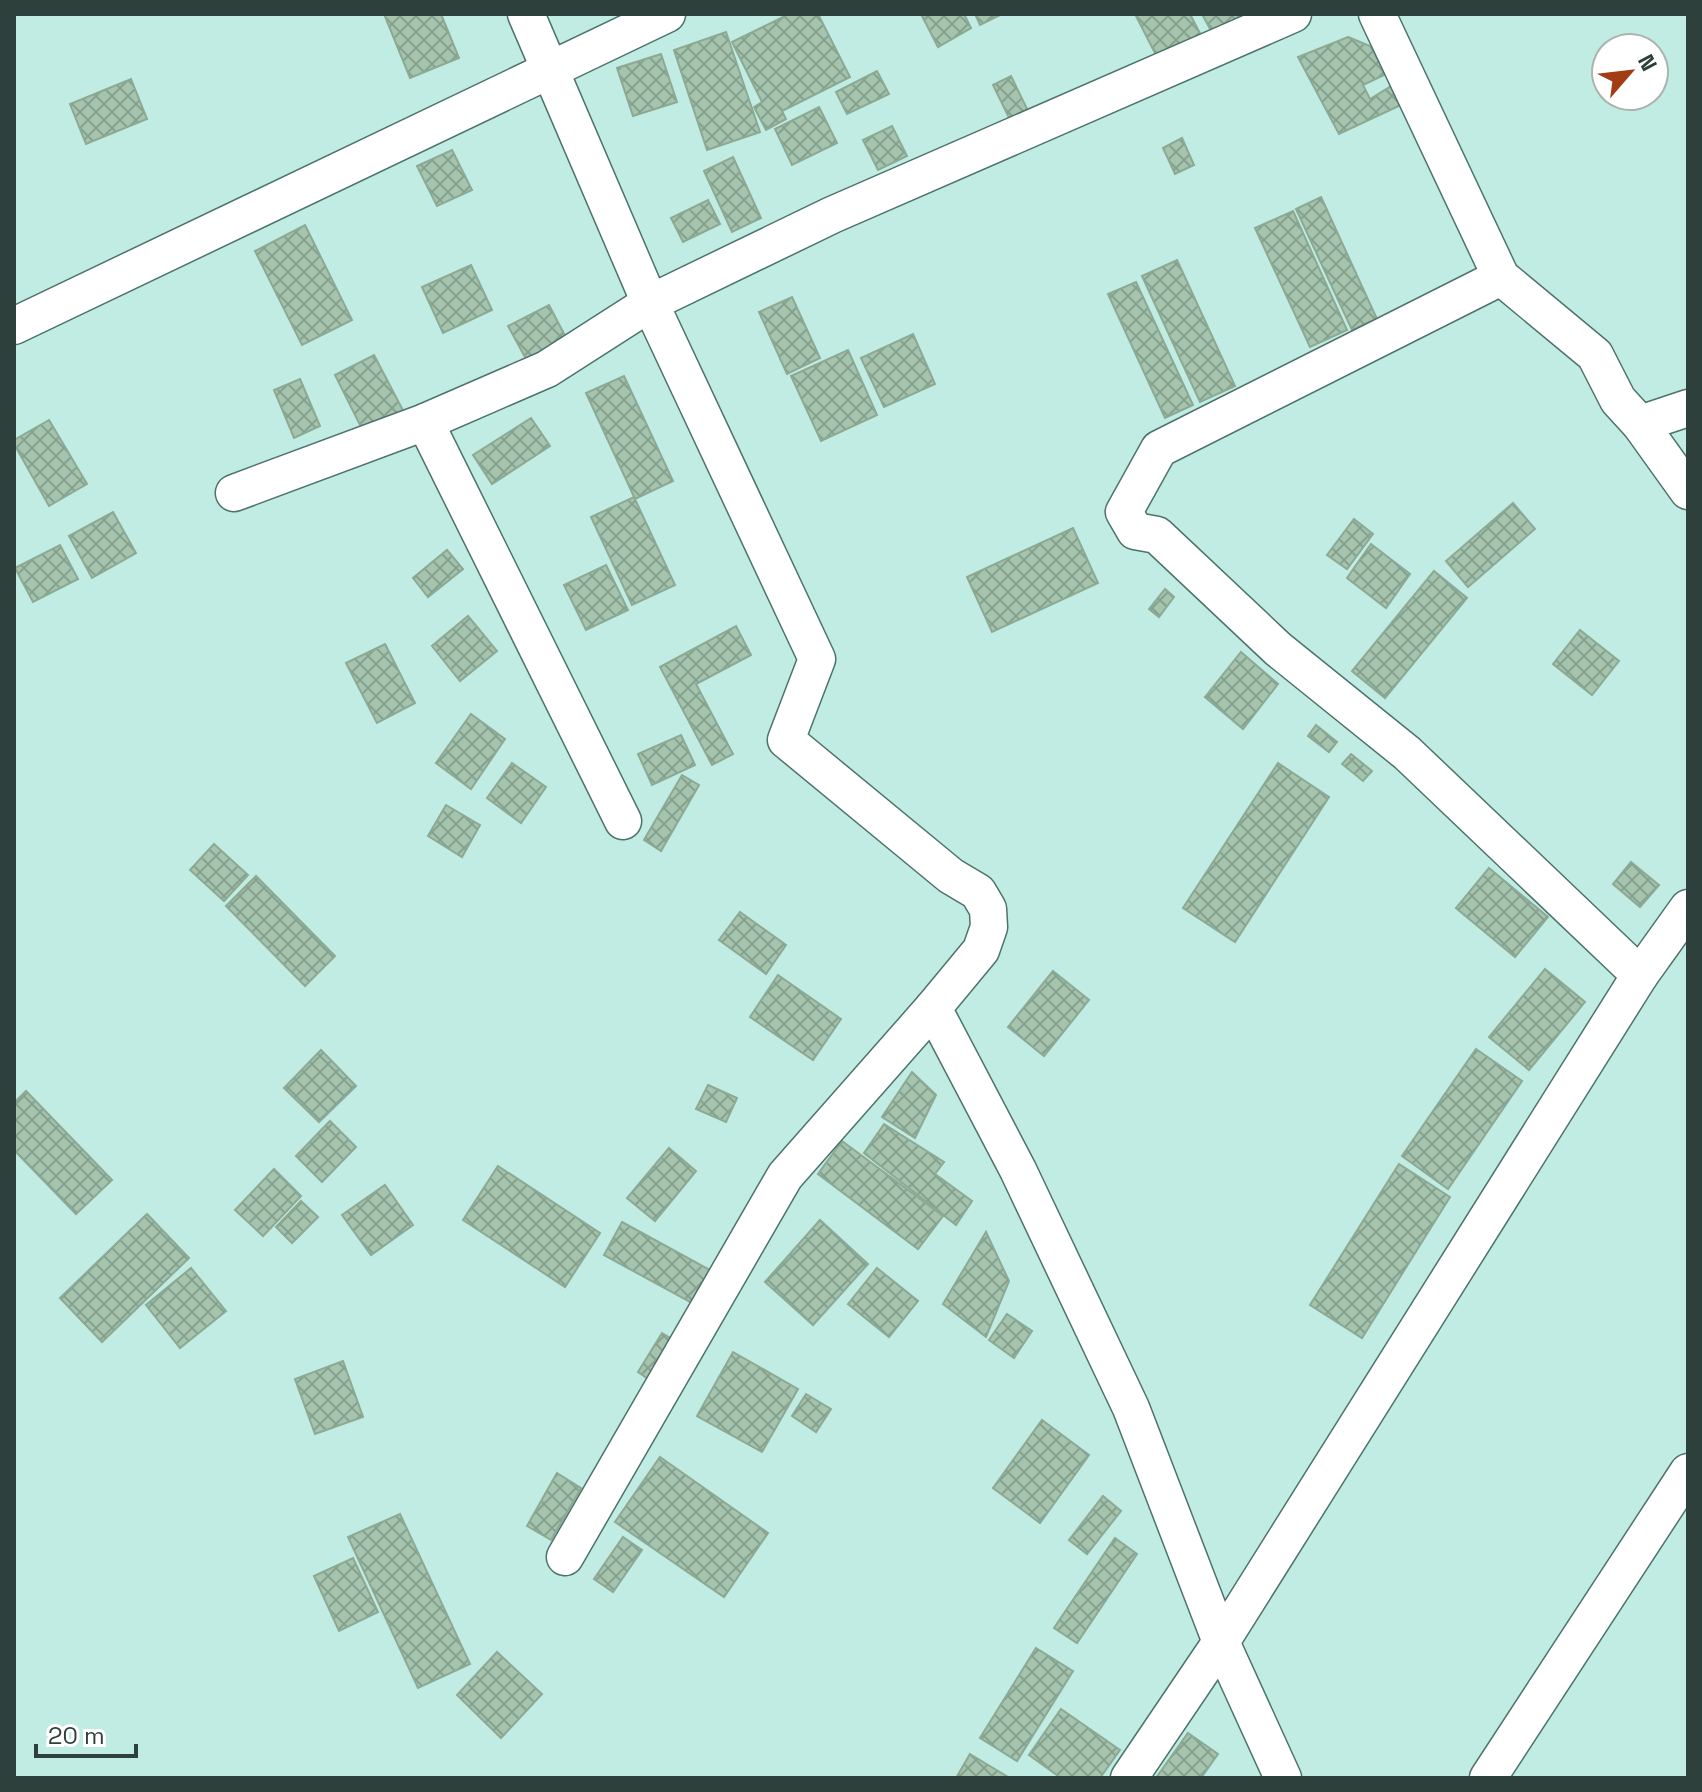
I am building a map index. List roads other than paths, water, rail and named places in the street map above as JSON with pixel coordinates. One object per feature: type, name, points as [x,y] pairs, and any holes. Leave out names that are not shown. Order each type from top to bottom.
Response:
[{"type":"street","points":[[526,14],[650,303],[817,659],[786,740],[951,876],[978,892],[988,909],[989,927],[981,950],[785,1176],[565,1557]]},
{"type":"street","points":[[14,326],[667,14]]},
{"type":"street","points":[[234,493],[425,422],[547,369],[650,303],[832,215],[1293,14]]},
{"type":"street","points":[[1377,14],[1501,277],[1595,355],[1618,400],[1640,424],[1688,491]]},
{"type":"street","points":[[1501,277],[1159,449],[1124,512],[1135,531],[1157,535],[1278,649],[1407,753],[1640,975]]},
{"type":"street","points":[[1640,424],[1688,408]]},
{"type":"street","points":[[425,422],[623,821]]},
{"type":"street","points":[[1129,1778],[1221,1642],[1640,975],[1688,908]]},
{"type":"street","points":[[933,1008],[1018,1170],[1131,1408],[1221,1642],[1283,1778]]},
{"type":"street","points":[[1488,1778],[1688,1472]]}]
